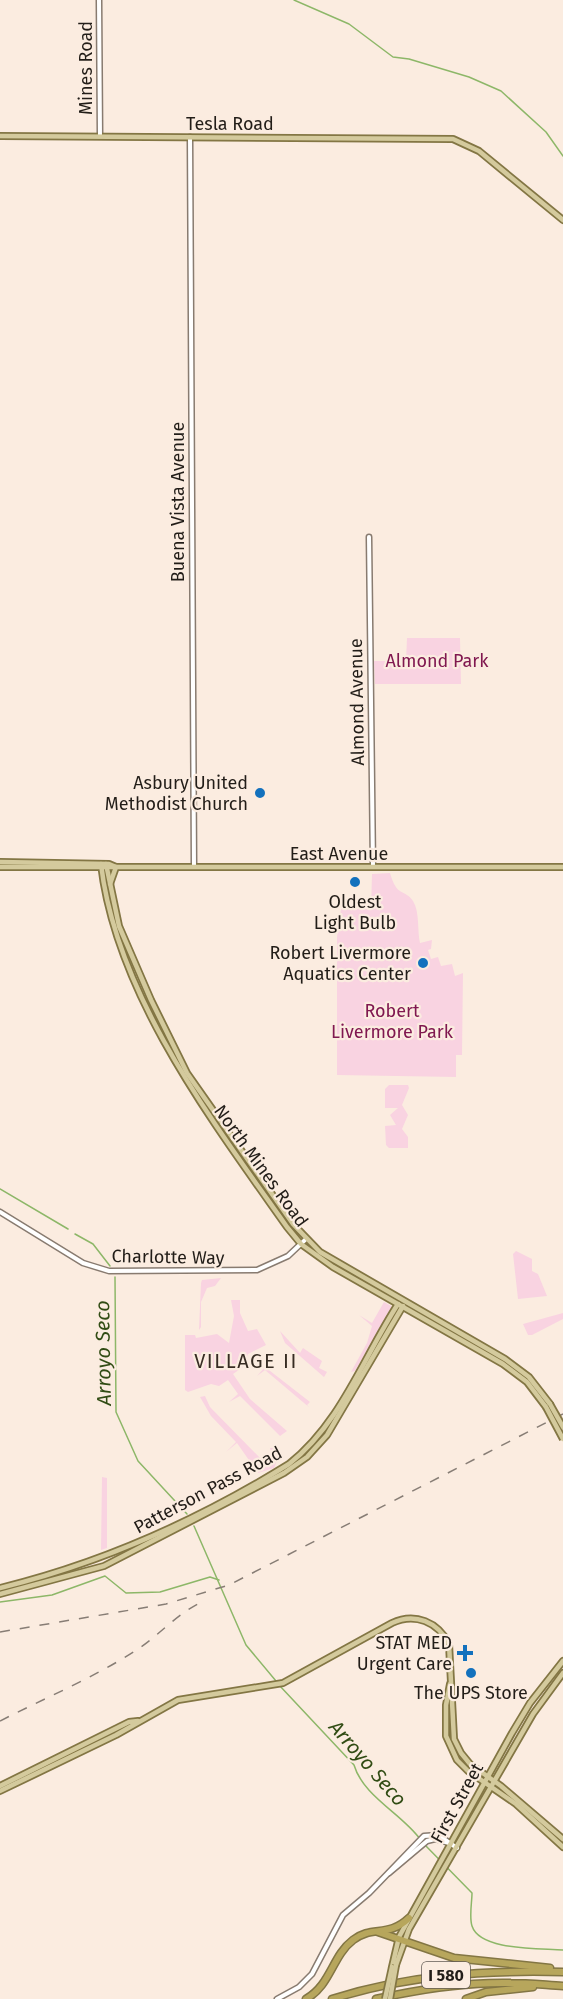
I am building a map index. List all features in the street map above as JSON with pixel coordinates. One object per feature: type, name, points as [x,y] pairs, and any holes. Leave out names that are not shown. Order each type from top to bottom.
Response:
[{"type":"highway","points":[[306,1999],[325,1983],[346,1946],[359,1936],[395,1930],[409,1918]]},
{"type":"highway","points":[[378,1932],[454,1958],[563,1970]]},
{"type":"highway","name":"I 580","points":[[332,1999],[386,1985],[445,1975],[563,1970]]},
{"type":"highway","name":"I 580","points":[[376,1999],[417,1990],[479,1984],[513,1983],[563,1986]]},
{"type":"highway","points":[[466,1999],[486,1992],[551,1986]]},
{"type":"main road","name":"Tesla Road","points":[[0,136],[460,141],[479,151],[563,220]]},
{"type":"main road","name":"East Avenue","points":[[0,862],[103,867]]},
{"type":"main road","name":"East Avenue","points":[[0,867],[563,867]]},
{"type":"main road","name":"North Mines Road","points":[[103,867],[125,939],[151,1000],[187,1073],[306,1239],[320,1252],[505,1359],[529,1377],[563,1427]]},
{"type":"main road","name":"North Mines Road","points":[[103,867],[109,914],[145,1002],[182,1076],[287,1227],[301,1244],[333,1267],[503,1364],[527,1382],[548,1405],[563,1438]]},
{"type":"main road","points":[[109,889],[116,867]]},
{"type":"main road","points":[[109,914],[120,937],[125,939]]},
{"type":"main road","points":[[402,1300],[403,1308]]},
{"type":"main road","name":"Patterson Pass Road","points":[[194,1518],[271,1475],[304,1452],[333,1417],[402,1300]]},
{"type":"main road","name":"Patterson Pass Road","points":[[0,1594],[104,1566],[284,1473],[307,1456],[327,1436],[403,1308]]},
{"type":"main road","name":"Patterson Pass Road","points":[[0,1588],[51,1575],[184,1523]]},
{"type":"main road","points":[[0,1791],[189,1696],[270,1686],[288,1680],[392,1623],[409,1617],[432,1623],[446,1638],[451,1650],[451,1682],[446,1704],[448,1742],[462,1766],[494,1783],[563,1839]]},
{"type":"main road","name":"First Street","points":[[388,1999],[394,1966],[409,1918],[530,1704],[563,1662]]},
{"type":"main road","name":"First Street","points":[[401,1940],[458,1848],[533,1714],[563,1673]]},
{"type":"main road","points":[[0,1786],[129,1722],[138,1721]]},
{"type":"main road","points":[[494,1783],[563,1847]]},
{"type":"street","name":"Mines Road","points":[[99,0],[100,136]]},
{"type":"street","name":"Buena Vista Avenue","points":[[190,137],[194,867]]},
{"type":"street","name":"Almond Avenue","points":[[369,537],[373,867]]},
{"type":"street","name":"Charlotte Way","points":[[0,1212],[98,1269],[115,1272],[257,1270],[276,1263],[306,1239]]},
{"type":"street","points":[[277,1999],[305,1981],[340,1919],[426,1839],[438,1835],[458,1848]]},
{"type":"green space","name":"Almond Park","points":[[407,638],[460,638],[461,684],[375,684],[374,661],[406,661]]},
{"type":"green space","name":"Robert Livermore Park","points":[[390,873],[395,886],[410,897],[415,905],[420,943],[432,940],[431,949],[428,950],[431,959],[438,957],[441,966],[452,964],[455,976],[463,973],[462,1055],[456,1055],[456,1077],[337,1075],[337,937],[341,909],[371,909],[372,874]]},
{"type":"green space","points":[[389,1085],[408,1085],[409,1088],[402,1105],[408,1115],[402,1129],[408,1137],[408,1148],[389,1148],[386,1145],[385,1126],[396,1125],[390,1115],[398,1108],[385,1108],[385,1089]]},
{"type":"green space","points":[[516,1251],[532,1259],[532,1271],[538,1274],[547,1296],[518,1299],[513,1254]]},
{"type":"green space","points":[[221,1278],[215,1286],[207,1288],[201,1302],[199,1330],[202,1280]]},
{"type":"green space","points":[[231,1300],[240,1300],[240,1313],[248,1331],[257,1329],[266,1345],[248,1354],[243,1367],[233,1374],[250,1399],[287,1431],[280,1436],[240,1396],[229,1402],[238,1394],[228,1380],[219,1386],[211,1384],[188,1392],[185,1390],[185,1335],[195,1335],[196,1338],[217,1334],[229,1343],[234,1316]]},
{"type":"green space","points":[[384,1302],[391,1306],[391,1309],[355,1371],[351,1372],[367,1343],[372,1326],[359,1315],[372,1323]]},
{"type":"green space","points":[[563,1313],[563,1319],[532,1335],[528,1335],[523,1324]]},
{"type":"green space","points":[[280,1331],[300,1353],[303,1348],[322,1361],[319,1368],[327,1372],[324,1377],[285,1343]]},
{"type":"green space","points":[[265,1367],[310,1402],[307,1405],[310,1408],[265,1370],[257,1376]]},
{"type":"green space","points":[[205,1396],[210,1407],[262,1460],[271,1462],[273,1457],[270,1448],[274,1448],[277,1461],[274,1468],[258,1473],[237,1443],[226,1452],[236,1442],[211,1416],[200,1397]]},
{"type":"green space","points":[[102,1477],[107,1478],[107,1548],[101,1550]]},
{"type":"waterway","points":[[294,0],[349,24],[393,57],[409,59],[469,77],[501,91],[546,132],[563,156]]},
{"type":"waterway","name":"Arroyo Seco","points":[[0,1189],[68,1229]]},
{"type":"waterway","name":"Arroyo Seco","points":[[75,1234],[93,1244],[110,1266]]},
{"type":"waterway","name":"Arroyo Seco","points":[[115,1277],[116,1412],[138,1461],[187,1514]]},
{"type":"waterway","name":"Arroyo Seco","points":[[194,1526],[246,1645],[276,1681]]},
{"type":"waterway","points":[[0,1602],[52,1595],[105,1576],[126,1593],[160,1592],[210,1577],[219,1580]]},
{"type":"waterway","name":"Arroyo Seco","points":[[279,1685],[354,1765],[359,1776],[374,1795],[420,1839]]},
{"type":"waterway","name":"Arroyo Seco","points":[[425,1845],[472,1893],[471,1922],[477,1934],[486,1940],[512,1947],[563,1950]]},
{"type":"railway","points":[[0,1632],[166,1604],[229,1585],[563,1414]]},
{"type":"railway","points":[[0,1721],[119,1661],[144,1645],[178,1617],[206,1600]]},
{"type":"place","name":"Asbury United Methodist Church","points":[[260,793]]},
{"type":"place","name":"Oldest Light Bulb","points":[[355,882]]},
{"type":"place","name":"Robert Livermore Aquatics Center","points":[[423,963]]},
{"type":"place","name":"STAT MED Urgent Care","points":[[465,1653]]},
{"type":"place","name":"The UPS Store","points":[[471,1673]]},
{"type":"district","name":"VILLAGE II","points":[[246,1361]]}]
